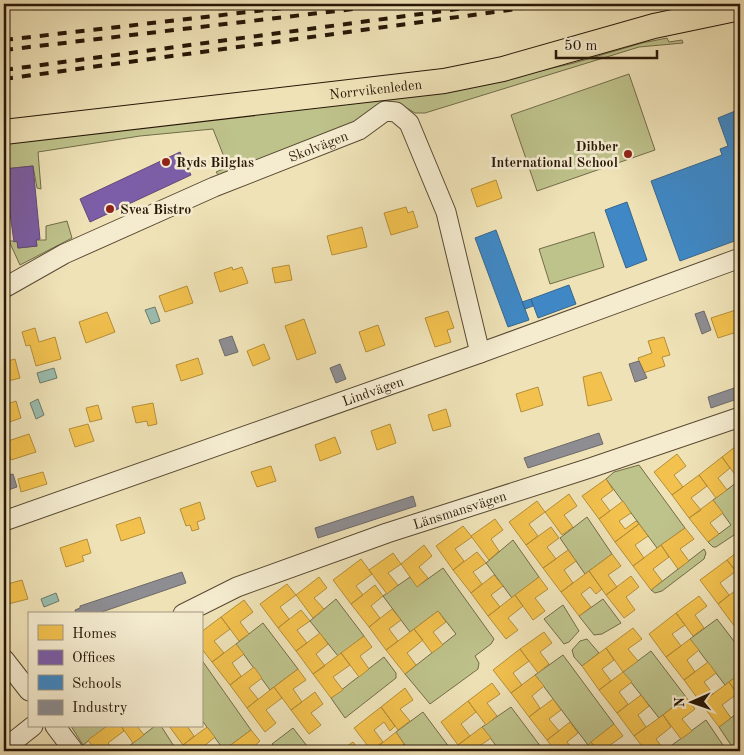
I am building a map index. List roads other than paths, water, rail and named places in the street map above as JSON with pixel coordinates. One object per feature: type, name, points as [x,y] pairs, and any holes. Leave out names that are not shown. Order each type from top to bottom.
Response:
[{"type":"main road","name":"Norrvikenleden","points":[[4,132],[444,81],[503,69],[654,26],[740,8]]},
{"type":"street","name":"Skolvägen","points":[[4,288],[64,254],[214,187],[359,130],[385,111],[396,112],[408,123],[446,212],[480,353]]},
{"type":"street","name":"Lindvägen","points":[[4,521],[480,353],[740,258]]},
{"type":"street","name":"Länsmansvägen","points":[[187,612],[221,593],[387,533],[590,468],[740,417]]},
{"type":"street","points":[[4,659],[28,690]]},
{"type":"street","points":[[4,749],[30,728]]},
{"type":"street","points":[[57,728],[74,751]]},
{"type":"railway","points":[[4,40],[318,4]]},
{"type":"railway","points":[[4,50],[396,4]]},
{"type":"railway","points":[[4,70],[495,4]]},
{"type":"railway","points":[[4,79],[553,4]]},
{"type":"place","name":"Dibber International School","points":[[628,154]]},
{"type":"place","name":"Ryds Bilglas","points":[[166,162]]},
{"type":"place","name":"Svea Bistro","points":[[110,209]]}]
